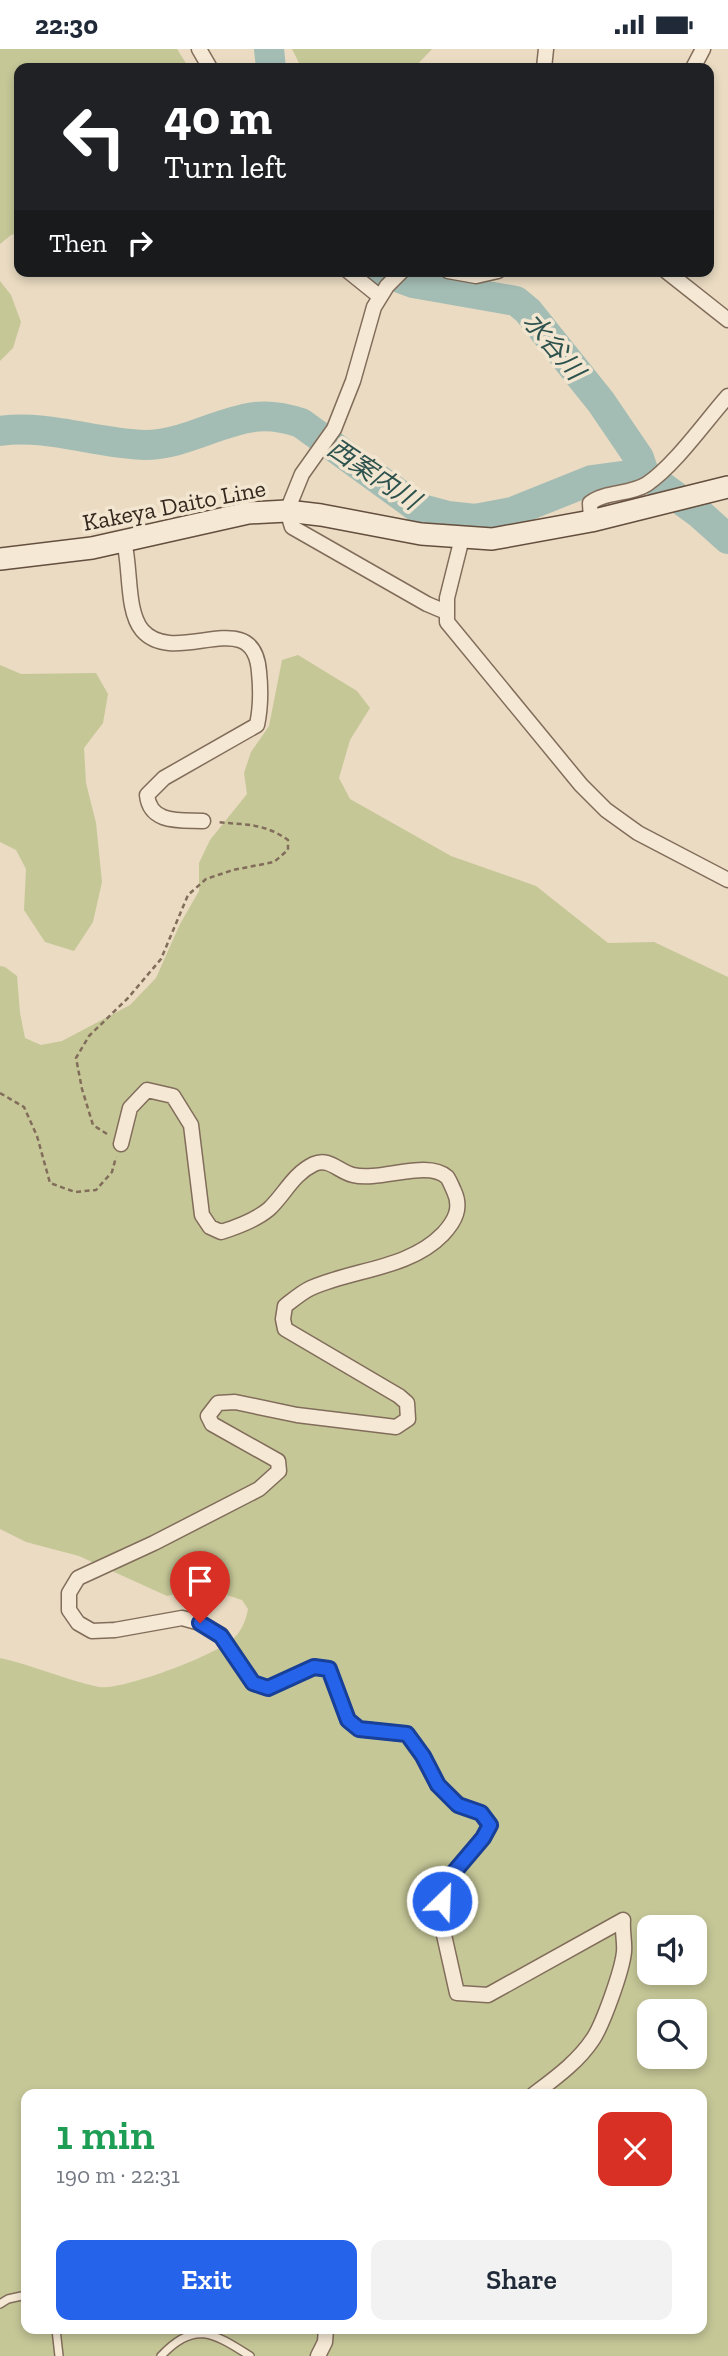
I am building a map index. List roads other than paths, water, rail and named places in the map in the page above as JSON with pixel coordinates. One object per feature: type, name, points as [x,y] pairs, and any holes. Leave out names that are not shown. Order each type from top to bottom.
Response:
[{"type":"main road","name":"Kakeya Daito Line","points":[[0,559],[124,542],[248,513],[287,511],[421,534],[492,539],[591,521],[728,487]]},
{"type":"street","points":[[358,277],[383,291]]},
{"type":"street","points":[[396,277],[383,291],[374,307],[353,381],[334,429],[302,474],[287,511],[292,527],[427,604],[446,612]]},
{"type":"street","points":[[674,277],[728,320]]},
{"type":"street","points":[[591,521],[590,503],[646,485],[662,471],[728,395]]},
{"type":"street","points":[[462,538],[446,612],[447,622],[453,631],[581,785],[606,810],[638,833],[728,880]]},
{"type":"street","points":[[124,542],[133,614],[140,628],[151,639],[166,644],[235,637],[250,644],[258,657],[262,703],[257,725],[164,778],[147,795],[148,806],[156,815],[177,820],[203,821]]},
{"type":"street","points":[[121,1144],[130,1108],[147,1090],[173,1096],[191,1125],[202,1215],[210,1227],[221,1232],[242,1225],[268,1210],[298,1174],[316,1163],[329,1163],[353,1175],[387,1176],[433,1170],[447,1178],[458,1200],[458,1213],[443,1234],[418,1254],[310,1289],[285,1306],[285,1329],[398,1396],[407,1403],[408,1419],[396,1427],[297,1415],[235,1402],[218,1403],[208,1416],[212,1424],[278,1461],[279,1471],[259,1489],[154,1543],[78,1578],[69,1593],[69,1610],[78,1623],[92,1631],[115,1630],[182,1618],[200,1623],[221,1636],[253,1683],[268,1688],[314,1667],[329,1669],[348,1720],[359,1729],[407,1734],[423,1756],[438,1785],[458,1805],[481,1813],[490,1825],[483,1838],[444,1884],[440,1917],[457,1993],[488,1995],[623,1920],[621,1935],[624,1949],[620,1975],[593,2039],[561,2074],[541,2089]]},
{"type":"street","points":[[318,2356],[326,2342],[326,2334]]},
{"type":"lane","points":[[0,2304],[21,2296]]},
{"type":"lane","points":[[57,2334],[60,2356]]},
{"type":"lane","points":[[161,2356],[183,2337],[199,2334]]},
{"type":"lane","points":[[208,2334],[219,2337],[250,2356]]},
{"type":"waterway","name":"水谷川","points":[[269,49],[270,63]]},
{"type":"waterway","name":"水谷川","points":[[396,277],[413,283],[516,301],[528,311],[601,402],[639,458],[644,473]]},
{"type":"waterway","name":"西案内川","points":[[0,431],[36,430],[145,445],[173,441],[240,420],[260,416],[278,417],[301,423],[418,508],[448,516],[475,519],[512,512],[592,480],[644,473],[700,514],[728,539]]}]
